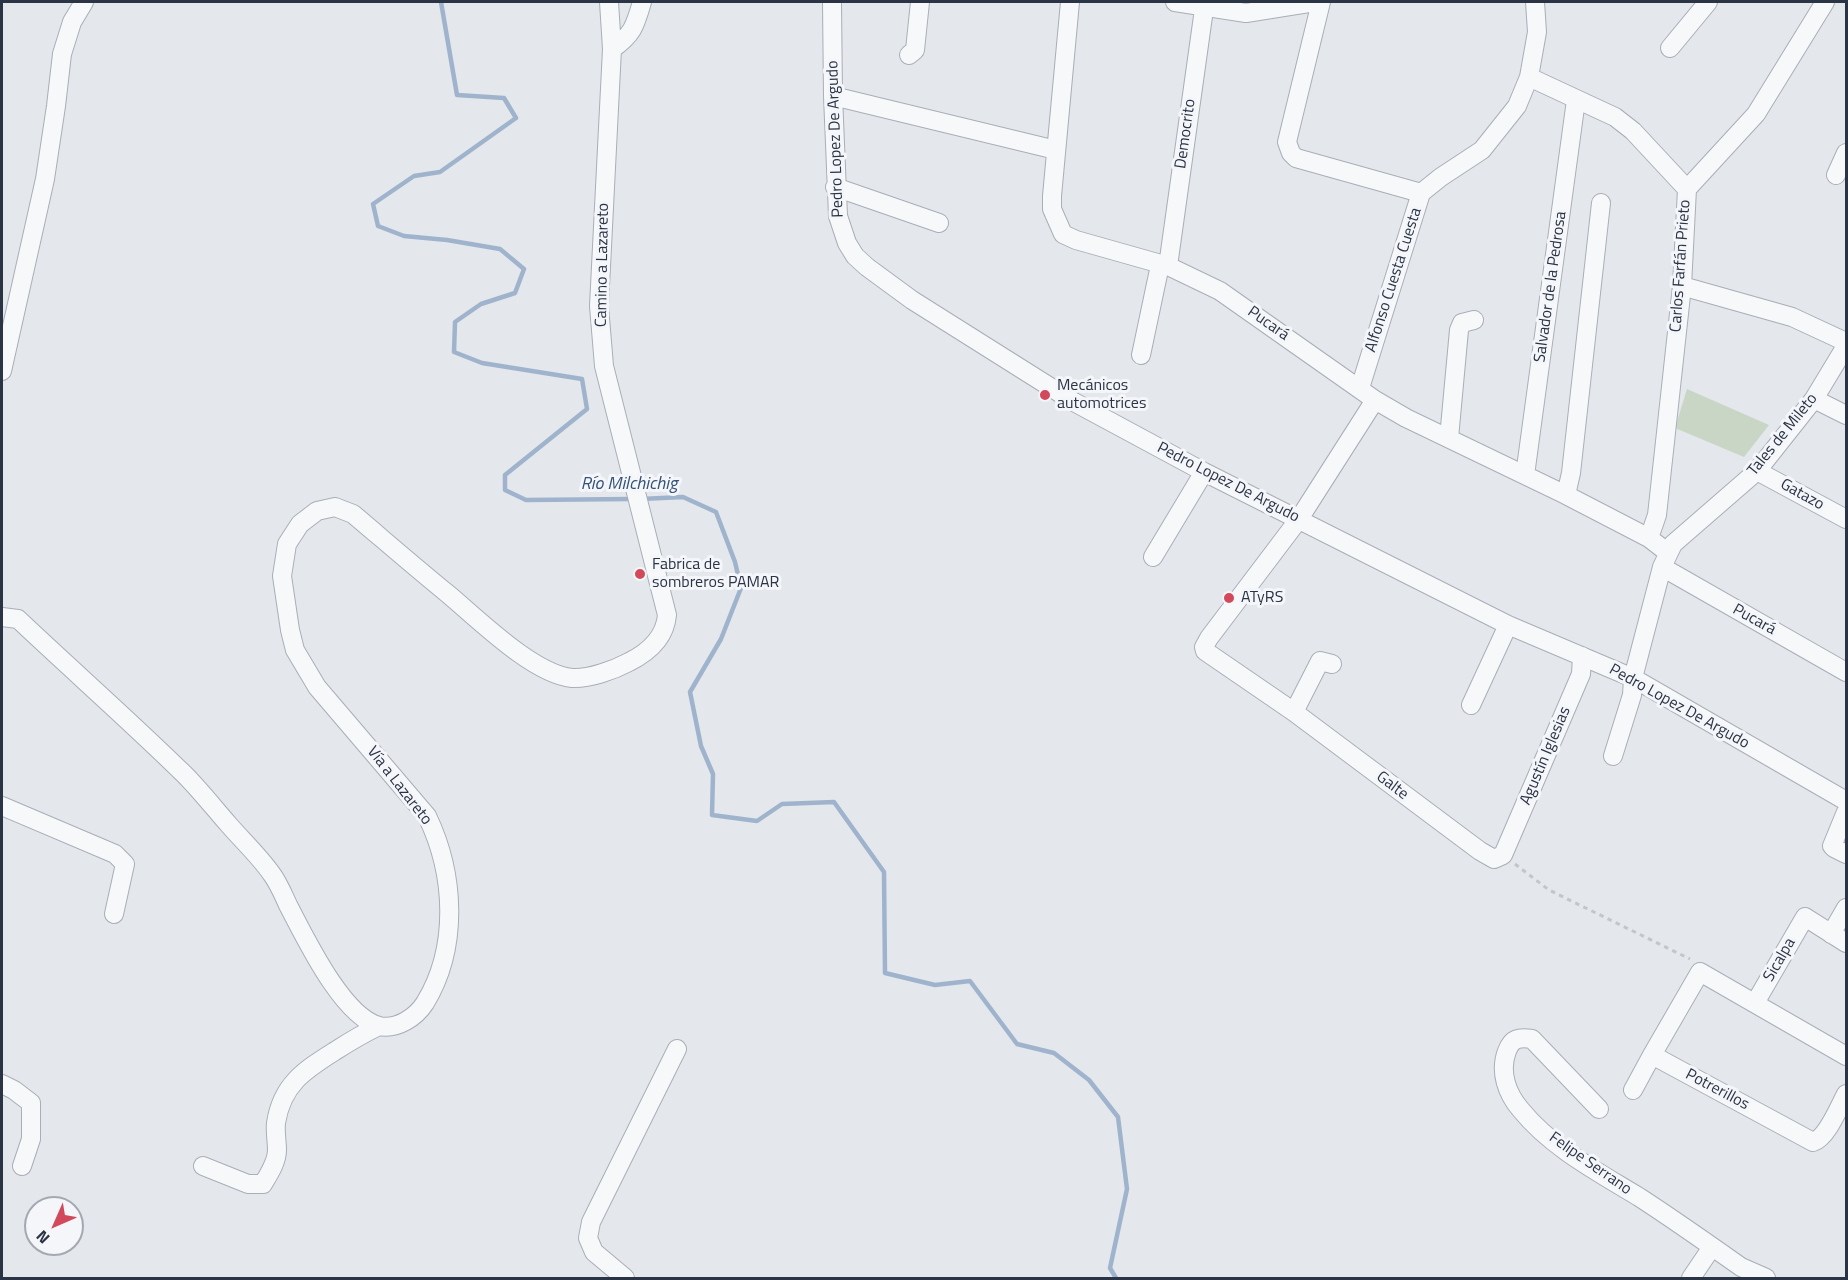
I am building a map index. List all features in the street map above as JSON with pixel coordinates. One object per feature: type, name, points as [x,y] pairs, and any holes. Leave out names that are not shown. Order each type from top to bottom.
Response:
[{"type":"street","points":[[2,371],[45,179],[62,54],[72,22],[84,2]]},
{"type":"street","name":"Camino a Lazareto","points":[[609,2],[612,49],[599,306],[604,366],[643,523]]},
{"type":"street","points":[[612,49],[627,38],[637,22],[642,2]]},
{"type":"street","name":"Pedro Lopez De Argudo","points":[[832,2],[835,187],[838,216],[843,234],[855,256],[867,267],[912,300],[1074,402],[1204,472],[1508,625],[1633,678],[1846,801]]},
{"type":"street","points":[[909,55],[915,50],[920,2]]},
{"type":"street","name":"Pucará","points":[[1070,2],[1052,209],[1063,234],[1164,266],[1220,291],[1375,400],[1406,418],[1566,495],[1649,538],[1664,560],[1846,672]]},
{"type":"street","points":[[1174,2],[1204,4],[1246,13],[1315,2]]},
{"type":"street","points":[[1321,2],[1287,142],[1291,153],[1296,158],[1421,193]]},
{"type":"street","name":"Alfonso Cuesta Cuesta","points":[[1360,388],[1421,193],[1482,150],[1517,106],[1529,77],[1537,32],[1535,2]]},
{"type":"street","points":[[1670,48],[1708,2]]},
{"type":"street","name":"Carlos Farfán Prieto","points":[[1649,538],[1657,515],[1682,286],[1687,189],[1756,114],[1825,2]]},
{"type":"street","name":"Democrito","points":[[1141,355],[1164,266],[1204,4]]},
{"type":"street","points":[[1529,77],[1614,117],[1633,131],[1687,189]]},
{"type":"street","points":[[833,96],[1056,150]]},
{"type":"street","name":"Salvador de la Pedrosa","points":[[1525,475],[1576,100]]},
{"type":"street","points":[[1836,175],[1846,153]]},
{"type":"street","points":[[835,187],[939,223]]},
{"type":"street","points":[[1566,495],[1571,473],[1601,203]]},
{"type":"street","points":[[1682,286],[1792,317],[1846,344]]},
{"type":"street","points":[[1449,438],[1459,330],[1462,323],[1474,320]]},
{"type":"street","name":"Tales de Mileto","points":[[1664,560],[1673,544],[1758,471],[1814,399],[1846,344]]},
{"type":"street","points":[[1814,399],[1846,415]]},
{"type":"street","name":"Galte","points":[[1375,400],[1299,519],[1204,647],[1208,655],[1293,712],[1480,851],[1494,859],[1503,855]]},
{"type":"street","name":"Gatazo","points":[[1758,471],[1846,519]]},
{"type":"street","points":[[1153,557],[1204,472]]},
{"type":"street","name":"Vía a Lazareto","points":[[204,1166],[248,1184],[263,1184],[271,1173],[277,1153],[275,1133],[277,1115],[285,1094],[293,1083],[312,1065],[354,1038],[379,1026],[388,1027],[411,1019],[421,1009],[441,972],[449,930],[444,860],[436,834],[427,816],[317,687],[296,650],[290,630],[282,576],[287,544],[300,524],[317,511],[335,507],[353,514],[509,646],[545,669],[571,678],[600,673],[627,663],[648,651],[666,627],[667,615],[643,523]]},
{"type":"street","points":[[1613,756],[1632,695],[1633,678],[1664,560]]},
{"type":"street","points":[[2,617],[18,619],[184,775],[272,873],[298,925],[348,1005],[366,1020],[379,1026]]},
{"type":"street","points":[[1471,705],[1508,625]]},
{"type":"street","name":"Agustín Iglesias","points":[[1503,855],[1581,674],[1582,656]]},
{"type":"street","points":[[1293,712],[1320,661],[1332,664]]},
{"type":"street","points":[[2,806],[115,854],[125,864],[114,914]]},
{"type":"street","points":[[1846,812],[1832,846],[1846,854]]},
{"type":"street","points":[[1839,939],[1846,908]]},
{"type":"street","name":"Sicalpa","points":[[1755,1003],[1805,917],[1839,939]]},
{"type":"street","points":[[1633,1089],[1700,972],[1846,1056]]},
{"type":"street","name":"Felipe Serrano","points":[[1599,1109],[1532,1039],[1521,1037],[1510,1046],[1503,1072],[1509,1092],[1520,1110],[1555,1143],[1741,1267],[1766,1278]]},
{"type":"street","points":[[625,1278],[594,1252],[588,1238],[591,1222],[677,1049]]},
{"type":"street","name":"Potrerillos","points":[[1652,1055],[1813,1142],[1827,1130],[1846,1094]]},
{"type":"street","points":[[2,1084],[31,1103],[31,1139],[22,1166]]},
{"type":"street","points":[[1690,1278],[1712,1246]]},
{"type":"path","points":[[1503,855],[1549,891],[1694,961],[1700,972]]},
{"type":"green space","points":[[1687,389],[1769,425],[1744,457],[1675,428]]},
{"type":"waterway","name":"Río Milchichig","points":[[441,2],[457,95],[504,98],[516,118],[440,172],[414,176],[373,204],[378,226],[404,236],[447,240],[500,249],[524,269],[515,293],[481,304],[455,322],[454,352],[482,363],[582,379],[587,409],[505,475],[505,490],[526,500],[633,499]]},
{"type":"waterway","name":"Río Milchichig","points":[[641,499],[683,497],[716,512],[735,562],[741,588],[721,639],[690,692],[701,746],[713,774],[712,815],[757,821],[782,804],[834,802],[884,872],[885,973],[935,985],[970,981],[1017,1044],[1054,1053],[1089,1080],[1118,1117],[1127,1189],[1110,1268],[1116,1278]]},
{"type":"place","name":"Mecánicos automotrices","points":[[1045,395]]},
{"type":"place","name":"Fabrica de sombreros PAMAR","points":[[640,574]]},
{"type":"place","name":"ATyRS","points":[[1229,598]]}]
